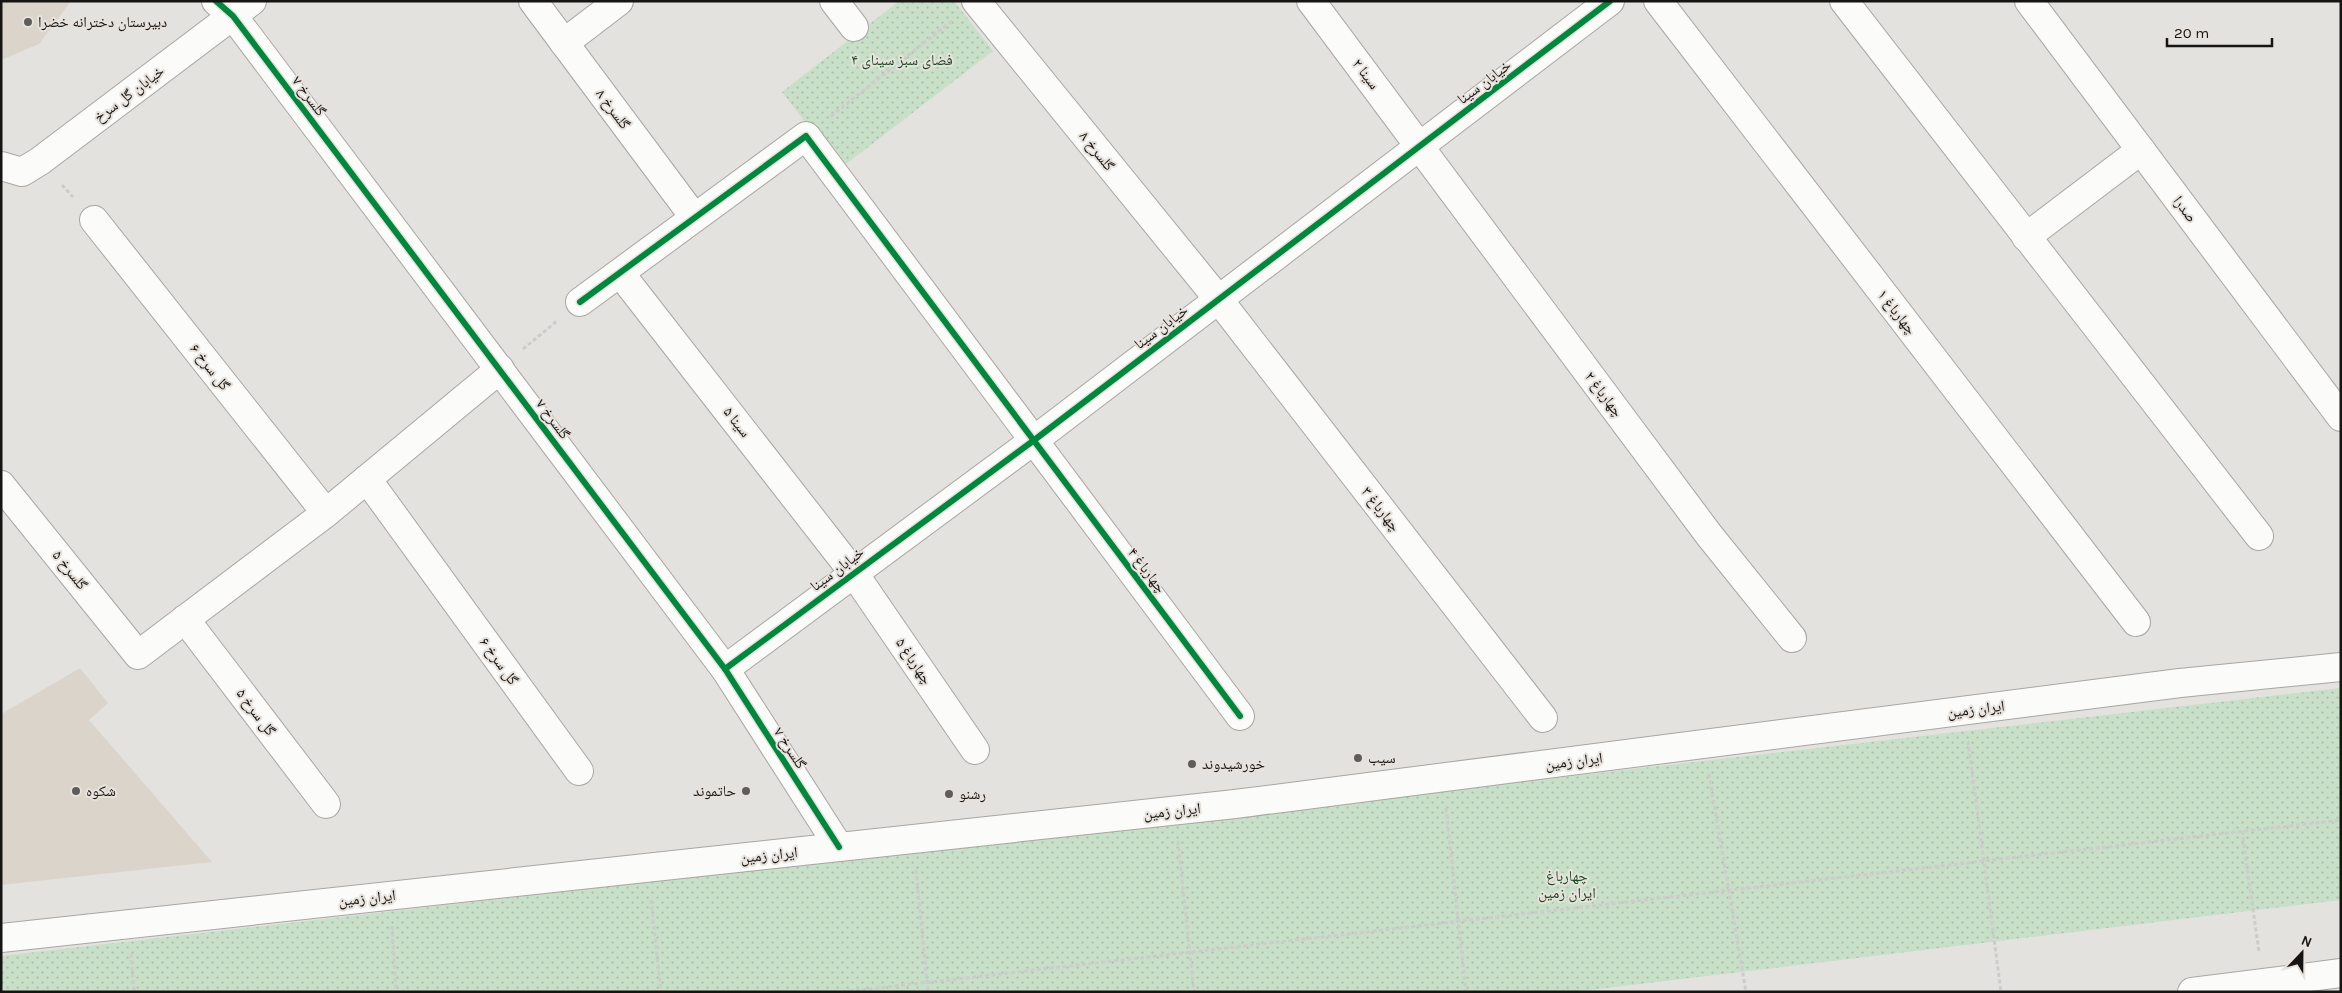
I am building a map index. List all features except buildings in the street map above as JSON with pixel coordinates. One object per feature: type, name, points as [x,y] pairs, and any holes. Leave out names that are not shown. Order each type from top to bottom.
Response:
[{"type":"street","name":"گلسرخ ۸","points":[[533,1],[694,217]]},
{"type":"street","points":[[564,43],[619,1]]},
{"type":"street","points":[[834,1],[854,26]]},
{"type":"street","name":"گلسرخ ۸","points":[[976,1],[1219,300]]},
{"type":"street","name":"سینا ۲","points":[[1311,1],[1420,147]]},
{"type":"street","name":"خیابان سینا","points":[[725,669],[1219,300],[1610,1]]},
{"type":"street","name":"چهارباغ ۱","points":[[1658,1],[2136,622]]},
{"type":"street","points":[[1844,1],[2259,536]]},
{"type":"street","name":"صدرا","points":[[2029,1],[2341,417]]},
{"type":"street","name":"خیابان گل سرخ","points":[[1,166],[22,172],[40,161],[234,6]]},
{"type":"street","name":"گلسرخ ۷","points":[[234,6],[500,369],[725,669],[839,847]]},
{"type":"street","points":[[580,302],[806,136]]},
{"type":"street","name":"چهارباغ ۴","points":[[806,136],[1032,441],[1240,716]]},
{"type":"street","name":"چهارباغ ۲","points":[[1420,147],[1708,535],[1792,638]]},
{"type":"street","points":[[2026,237],[2140,150]]},
{"type":"street","name":"گل سرخ ۶","points":[[94,220],[326,513]]},
{"type":"street","name":"سینا ۵","points":[[620,273],[853,572]]},
{"type":"street","name":"چهارباغ ۳","points":[[1219,300],[1543,718]]},
{"type":"street","points":[[186,619],[326,513],[500,369]]},
{"type":"street","name":"گل سرخ ۶","points":[[367,479],[579,771]]},
{"type":"street","name":"گلسرخ ۵","points":[[1,485],[138,655],[186,619]]},
{"type":"street","name":"چهارباغ ۵","points":[[853,572],[975,750]]},
{"type":"street","name":"گل سرخ ۵","points":[[186,619],[326,804]]},
{"type":"street","name":"ایران زمین","points":[[1,938],[1174,811],[2180,683],[2341,667]]},
{"type":"street","points":[[2192,992],[2341,973]]},
{"type":"path","points":[[806,136],[976,1]]},
{"type":"path","points":[[40,161],[94,220]]},
{"type":"path","points":[[500,369],[580,302]]},
{"type":"path","points":[[1964,711],[2001,992]]},
{"type":"path","points":[[1704,744],[1746,992]]},
{"type":"path","points":[[1442,778],[1466,992]]},
{"type":"path","points":[[1174,811],[1194,992]]},
{"type":"path","points":[[843,992],[2341,820]]},
{"type":"path","points":[[2242,831],[2264,983]]},
{"type":"path","points":[[913,839],[928,992]]},
{"type":"path","points":[[647,868],[661,992]]},
{"type":"path","points":[[390,896],[396,992]]},
{"type":"shaded area","name":"دبیرستان دخترانه خضرا","points":[[1,1],[71,1],[39,44],[1,60]]},
{"type":"shaded area","name":"شکوه","points":[[80,668],[108,703],[89,720],[212,862],[1,885],[1,712],[3,713]]},
{"type":"green space","name":"فضای سبز سینای ۴","points":[[899,1],[954,1],[993,51],[841,168],[782,92]]},
{"type":"green space","name":"چهارباغ ایران زمین","points":[[2341,688],[2341,900],[1573,992],[1,992],[1,956]]},
{"type":"cycle path","points":[[216,1],[233,16],[725,669],[839,847]]},
{"type":"cycle path","points":[[725,669],[1033,441],[1610,1]]},
{"type":"cycle path","points":[[580,302],[806,136],[1240,716]]},
{"type":"place","name":"دبیرستان دخترانه خضرا","points":[[28,22]]},
{"type":"place","name":"سیب","points":[[1358,758]]},
{"type":"place","name":"خورشیدوند","points":[[1192,764]]},
{"type":"place","name":"شکوه","points":[[76,791]]},
{"type":"place","name":"حاتموند","points":[[746,791]]},
{"type":"place","name":"رشنو","points":[[949,794]]}]
